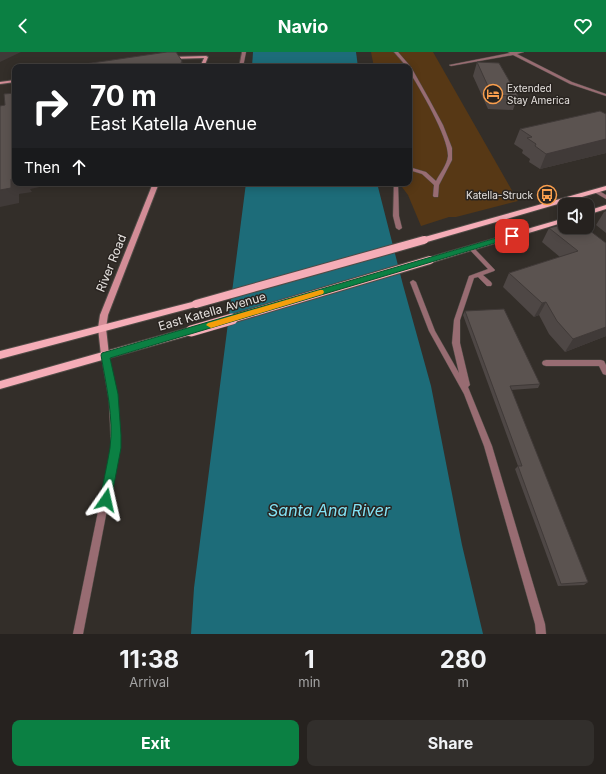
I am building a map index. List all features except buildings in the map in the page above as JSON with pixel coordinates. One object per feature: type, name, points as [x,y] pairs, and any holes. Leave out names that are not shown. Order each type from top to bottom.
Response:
[{"type":"main road","points":[[164,58],[206,57],[203,64]]},
{"type":"main road","points":[[0,83],[12,81]]},
{"type":"main road","name":"River Road","points":[[105,355],[102,328],[108,305],[155,186]]},
{"type":"main road","name":"East Katella Avenue","points":[[0,354],[196,304],[606,188]]},
{"type":"main road","points":[[594,211],[606,208]]},
{"type":"main road","name":"East Katella Avenue","points":[[0,385],[191,331],[558,222]]},
{"type":"lane","points":[[242,64],[244,52]]},
{"type":"lane","points":[[396,52],[406,64]]},
{"type":"lane","points":[[451,64],[522,52]]},
{"type":"lane","points":[[512,53],[570,83],[606,95]]},
{"type":"lane","points":[[412,72],[450,146],[450,156],[447,166],[436,184],[436,196]]},
{"type":"lane","points":[[412,169],[424,173],[436,184]]},
{"type":"lane","points":[[396,186],[396,216],[399,228]]},
{"type":"lane","points":[[596,191],[606,197]]},
{"type":"lane","points":[[471,248],[492,270],[471,278],[457,320],[456,343],[468,393],[488,446],[540,624],[541,634]]},
{"type":"lane","points":[[479,274],[489,284]]},
{"type":"lane","points":[[413,282],[432,331],[468,393]]},
{"type":"lane","points":[[78,634],[115,448],[113,394],[105,355]]},
{"type":"lane","points":[[546,363],[601,363],[606,372]]},
{"type":"shaded area","points":[[371,52],[433,52],[518,201],[456,217],[449,217],[421,226],[408,195],[401,186],[412,186],[412,64],[373,64]]},
{"type":"water","points":[[253,52],[356,52],[358,64],[252,64]]},
{"type":"water","name":"Santa Ana River","points":[[246,186],[378,186],[431,386],[462,545],[483,634],[191,634],[194,588]]},
{"type":"slow traffic","points":[[211,325],[320,292]]},
{"type":"place","name":"Extended Stay America","points":[[493,94]]},
{"type":"place","name":"Katella-Struck","points":[[547,195]]},
{"type":"route","points":[[106,500],[116,435],[113,394],[105,355],[512,236]]}]
